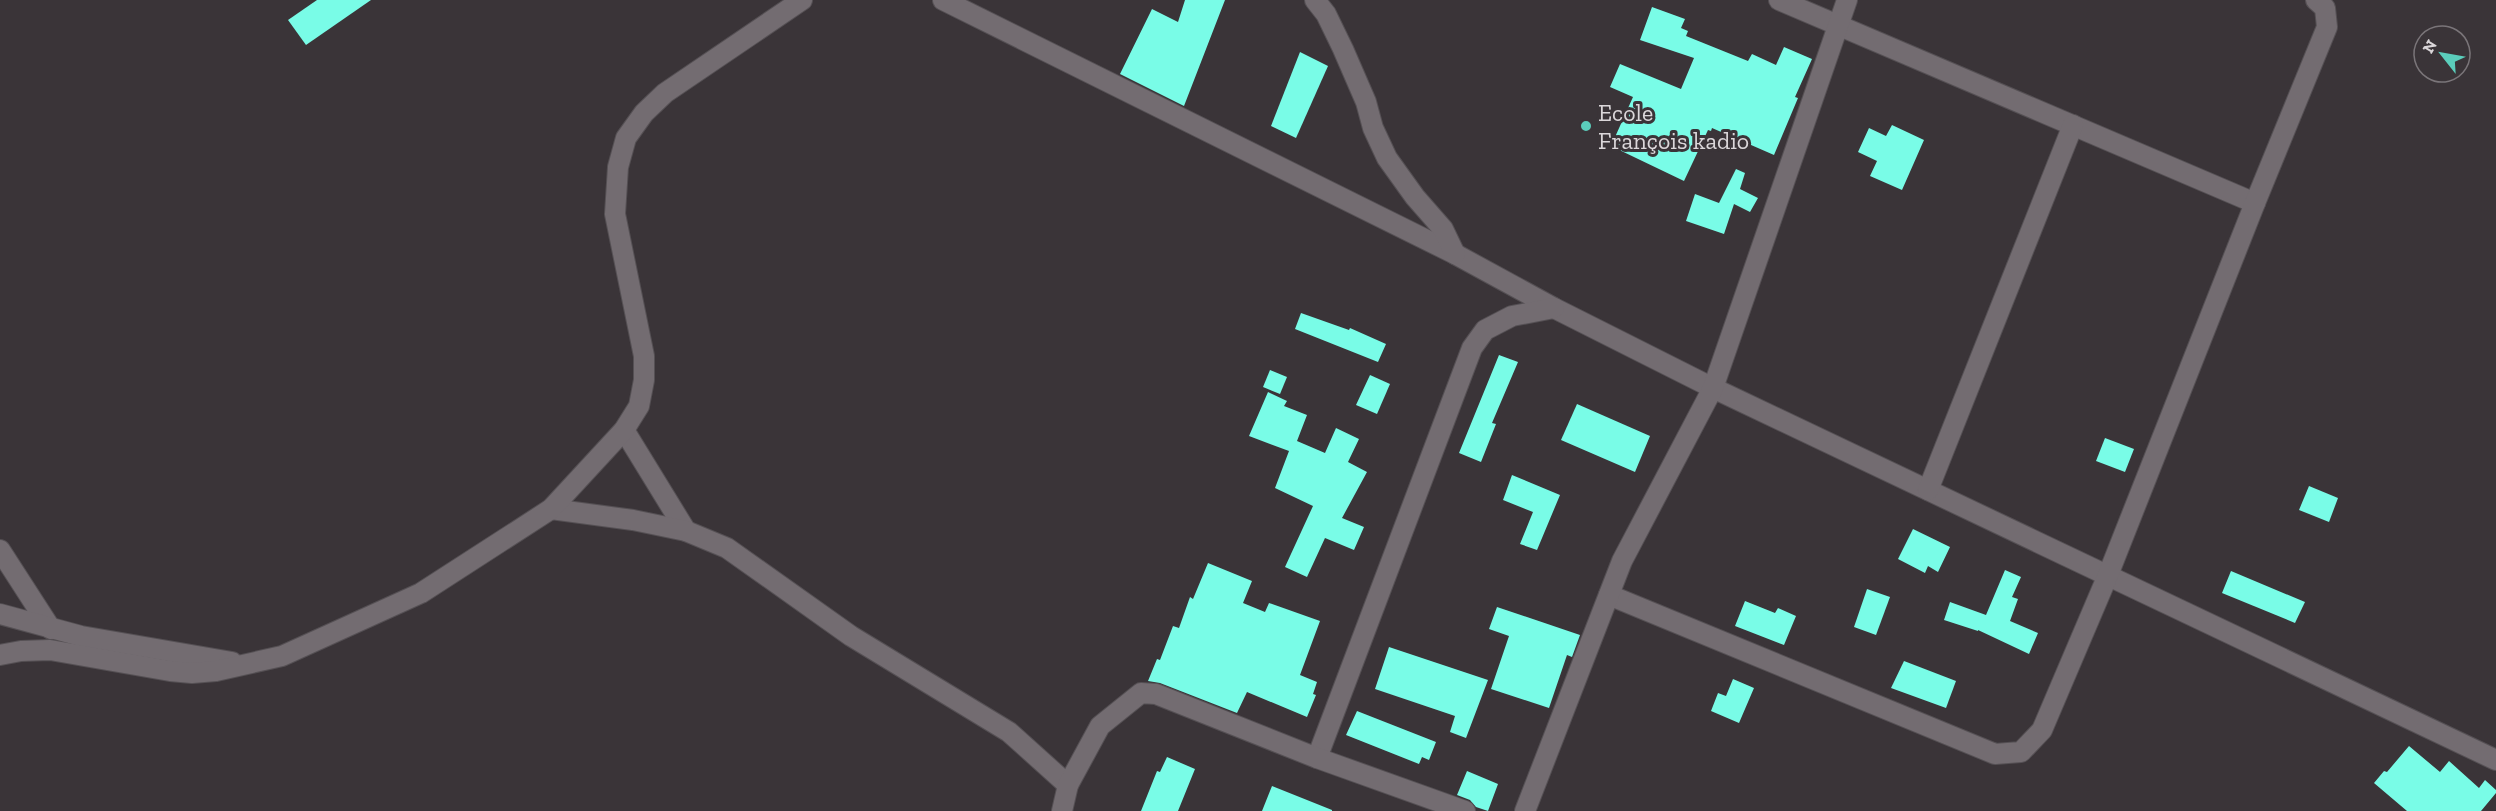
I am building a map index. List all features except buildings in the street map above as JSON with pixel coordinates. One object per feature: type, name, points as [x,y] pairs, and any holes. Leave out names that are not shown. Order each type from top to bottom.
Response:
[{"type":"street","points":[[0,655],[21,651],[50,650],[192,673],[250,664],[282,656],[421,593],[551,509],[624,430],[639,406],[644,380],[644,356],[615,214],[618,167],[626,138],[644,113],[666,93],[802,0]]},
{"type":"street","points":[[943,0],[1455,254],[1554,309],[1713,388],[2496,760]]},
{"type":"street","points":[[1315,0],[1326,14],[1343,49],[1387,158],[1415,197],[1443,229],[1455,254]]},
{"type":"street","points":[[1779,0],[2255,204]]},
{"type":"street","points":[[1525,811],[1622,561],[1713,388],[1847,0]]},
{"type":"street","points":[[1609,595],[1995,754],[2022,752],[2042,730],[2108,575],[2327,27],[2325,9],[2316,0]]},
{"type":"street","points":[[1928,490],[2073,125]]},
{"type":"street","points":[[1317,758],[1472,348],[1485,330],[1512,316],[1554,309]]},
{"type":"street","points":[[624,430],[686,531]]},
{"type":"street","points":[[551,509],[633,520],[686,531],[727,548],[851,636],[1009,732],[1068,784]]},
{"type":"street","points":[[0,550],[51,629]]},
{"type":"street","points":[[0,614],[51,629],[250,664]]},
{"type":"street","points":[[1062,811],[1068,784],[1100,726],[1141,693],[1156,694],[1317,758],[1465,811]]},
{"type":"place","name":"Ecole François kadio","points":[[1586,126]]}]
